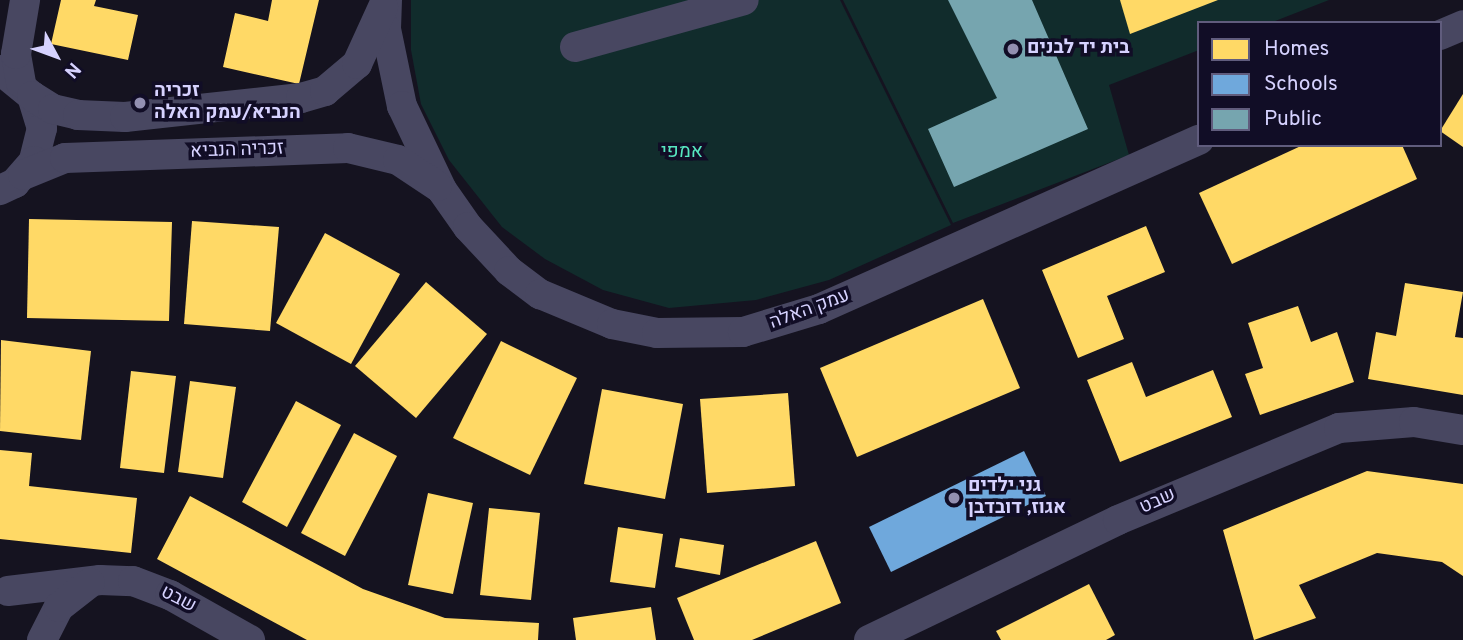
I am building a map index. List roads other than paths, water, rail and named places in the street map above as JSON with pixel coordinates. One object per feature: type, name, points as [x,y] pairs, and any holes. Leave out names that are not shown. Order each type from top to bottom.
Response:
[{"type":"street","points":[[0,40],[22,0]]},
{"type":"street","points":[[7,189],[34,161],[41,137],[18,83],[16,54],[22,0]]},
{"type":"street","points":[[387,0],[386,29],[402,106],[442,190]]},
{"type":"street","name":"זכריה הנביא","points":[[18,83],[53,109],[78,115],[125,117],[301,98],[325,91],[357,64],[387,0]]},
{"type":"street","points":[[575,47],[744,0]]},
{"type":"street","points":[[1442,34],[1463,25]]},
{"type":"street","name":"עמק האלה","points":[[442,190],[487,250],[540,294],[611,324],[699,335],[743,332],[819,309],[1197,141]]},
{"type":"street","name":"זכריה הנביא","points":[[7,189],[65,158],[348,148],[398,160],[442,190]]},
{"type":"street","name":"שבט","points":[[869,640],[1118,520],[1339,428],[1414,422],[1463,430]]},
{"type":"street","name":"שבט","points":[[4,589],[119,578],[148,586],[250,640]]},
{"type":"street","points":[[39,640],[59,607],[84,585],[100,580]]},
{"type":"street","points":[[4,589],[28,611],[39,640]]},
{"type":"place","name":"בית יד לבנים","points":[[1013,49]]},
{"type":"place","name":"זכריה הנביא/עמק האלה","points":[[140,103]]},
{"type":"place","name":"גני ילדים אגוז, דובדבן","points":[[954,498]]},
{"type":"park label","name":"אמפי","points":[[682,153]]}]
